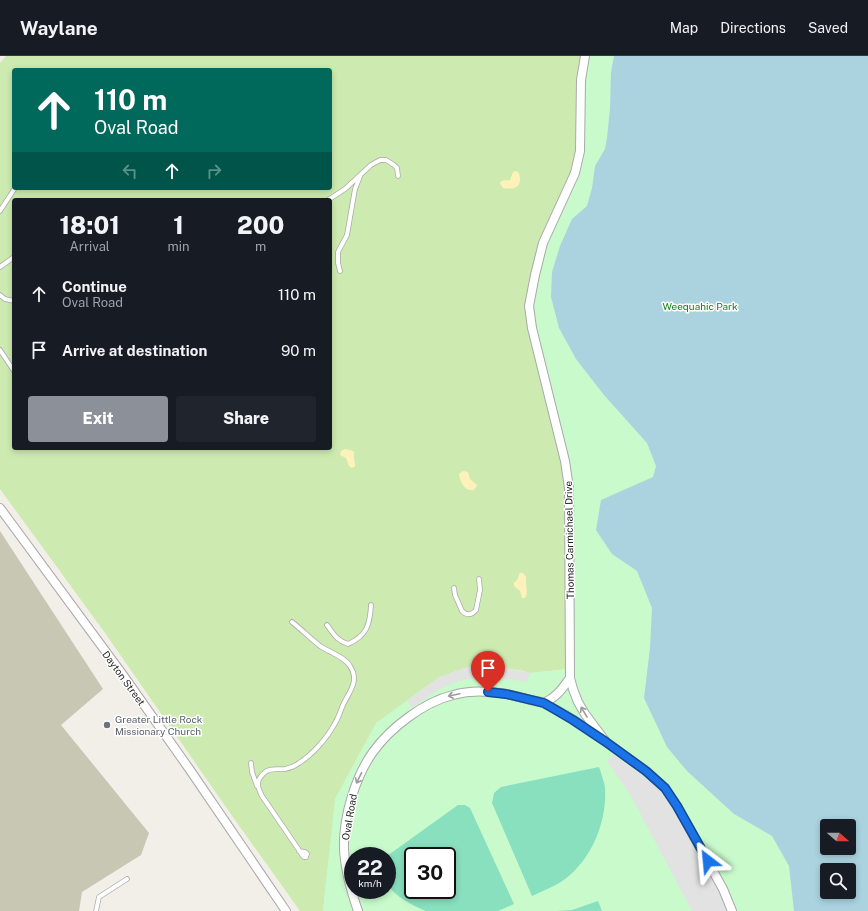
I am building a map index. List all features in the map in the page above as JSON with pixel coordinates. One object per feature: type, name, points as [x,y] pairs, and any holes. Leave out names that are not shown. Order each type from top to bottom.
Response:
[{"type":"street","name":"Thomas Carmichael Drive","points":[[585,56],[581,80],[580,151],[575,173],[543,243],[529,306],[532,328],[565,461],[569,488],[570,678],[578,702],[606,742],[646,771],[665,788],[677,806],[723,889],[732,911]]},
{"type":"street","name":"Dayton Street","points":[[0,508],[132,688],[286,911]]},
{"type":"street","points":[[544,703],[559,694],[570,678]]},
{"type":"street","name":"Oval Road","points":[[358,911],[346,868],[344,849],[349,807],[355,786],[373,752],[406,719],[419,710],[437,700],[453,695],[473,692],[506,694],[544,703],[606,742]]},
{"type":"lane","points":[[331,198],[346,189],[371,165],[380,160],[386,160],[394,164],[397,168],[398,176]]},
{"type":"lane","points":[[340,271],[338,252],[347,235],[355,189],[361,174]]},
{"type":"lane","points":[[0,211],[14,190]]},
{"type":"lane","points":[[0,267],[12,258]]},
{"type":"lane","points":[[0,295],[5,299],[12,301]]},
{"type":"lane","points":[[0,350],[12,367]]},
{"type":"lane","points":[[454,588],[455,595],[462,611],[471,615],[476,610],[480,590],[479,579]]},
{"type":"lane","points":[[328,625],[341,642],[348,644],[355,641],[366,630],[370,622],[371,605]]},
{"type":"lane","points":[[258,787],[258,781],[268,770],[292,767],[300,763],[318,746],[335,724],[354,684],[353,672],[346,661],[320,646],[292,622]]},
{"type":"lane","points":[[251,763],[252,772],[262,796],[299,851]]},
{"type":"lane","points":[[96,911],[99,897],[127,879]]},
{"type":"shaded area","points":[[0,531],[103,689],[61,725],[149,833],[141,855],[82,892],[79,911],[0,911]]},
{"type":"shaded area","points":[[476,666],[498,666],[530,673],[527,682],[501,678],[466,679],[450,684],[436,691],[412,708],[407,701],[440,677],[465,668]]},
{"type":"shaded area","points":[[614,755],[653,783],[667,796],[718,887],[727,911],[692,911],[631,796],[607,761]]},
{"type":"green space","points":[[6,56],[585,56],[565,461],[571,669],[530,673],[520,670],[465,668],[440,677],[407,701],[329,858],[323,911],[300,911],[105,633],[0,489],[0,63]]},
{"type":"green space","name":"Weequahic Park","points":[[585,56],[868,56],[868,911],[323,911],[335,799],[376,723],[440,677],[465,668],[476,666],[498,666],[530,673],[570,669],[569,488],[529,306],[543,243],[575,173]]},
{"type":"green space","points":[[599,767],[605,785],[604,812],[592,846],[586,857],[566,879],[532,896],[492,803],[494,793],[501,787]]},
{"type":"green space","points":[[458,805],[465,805],[470,808],[514,904],[498,911],[426,911],[405,900],[396,894],[396,850]]},
{"type":"green space","points":[[598,901],[602,911],[557,911],[572,910]]},
{"type":"sand","points":[[516,171],[519,173],[519,184],[514,188],[503,188],[500,183],[510,180],[513,172]]},
{"type":"sand","points":[[345,449],[354,452],[355,466],[352,468],[349,466],[346,458],[340,455],[341,451]]},
{"type":"sand","points":[[463,471],[468,472],[470,479],[477,485],[474,490],[466,488],[460,480],[459,474]]},
{"type":"sand","points":[[520,573],[523,573],[526,577],[527,593],[525,598],[522,598],[520,591],[514,586],[514,583]]},
{"type":"water","name":"Weequahic Park","points":[[614,56],[868,56],[868,911],[794,911],[789,866],[772,836],[734,814],[687,771],[667,747],[644,698],[650,648],[652,608],[637,571],[612,554],[596,530],[601,500],[653,477],[656,466],[647,443],[604,395],[576,359],[559,328],[551,297],[552,272],[560,246],[572,219],[587,206],[592,188],[595,166],[605,149],[610,108],[611,72]]},
{"type":"place","name":"Greater Little Rock Missionary Church","points":[[107,725]]},
{"type":"route","points":[[488,692],[506,694],[544,703],[606,742],[646,771],[665,788],[677,806],[708,861]]}]
